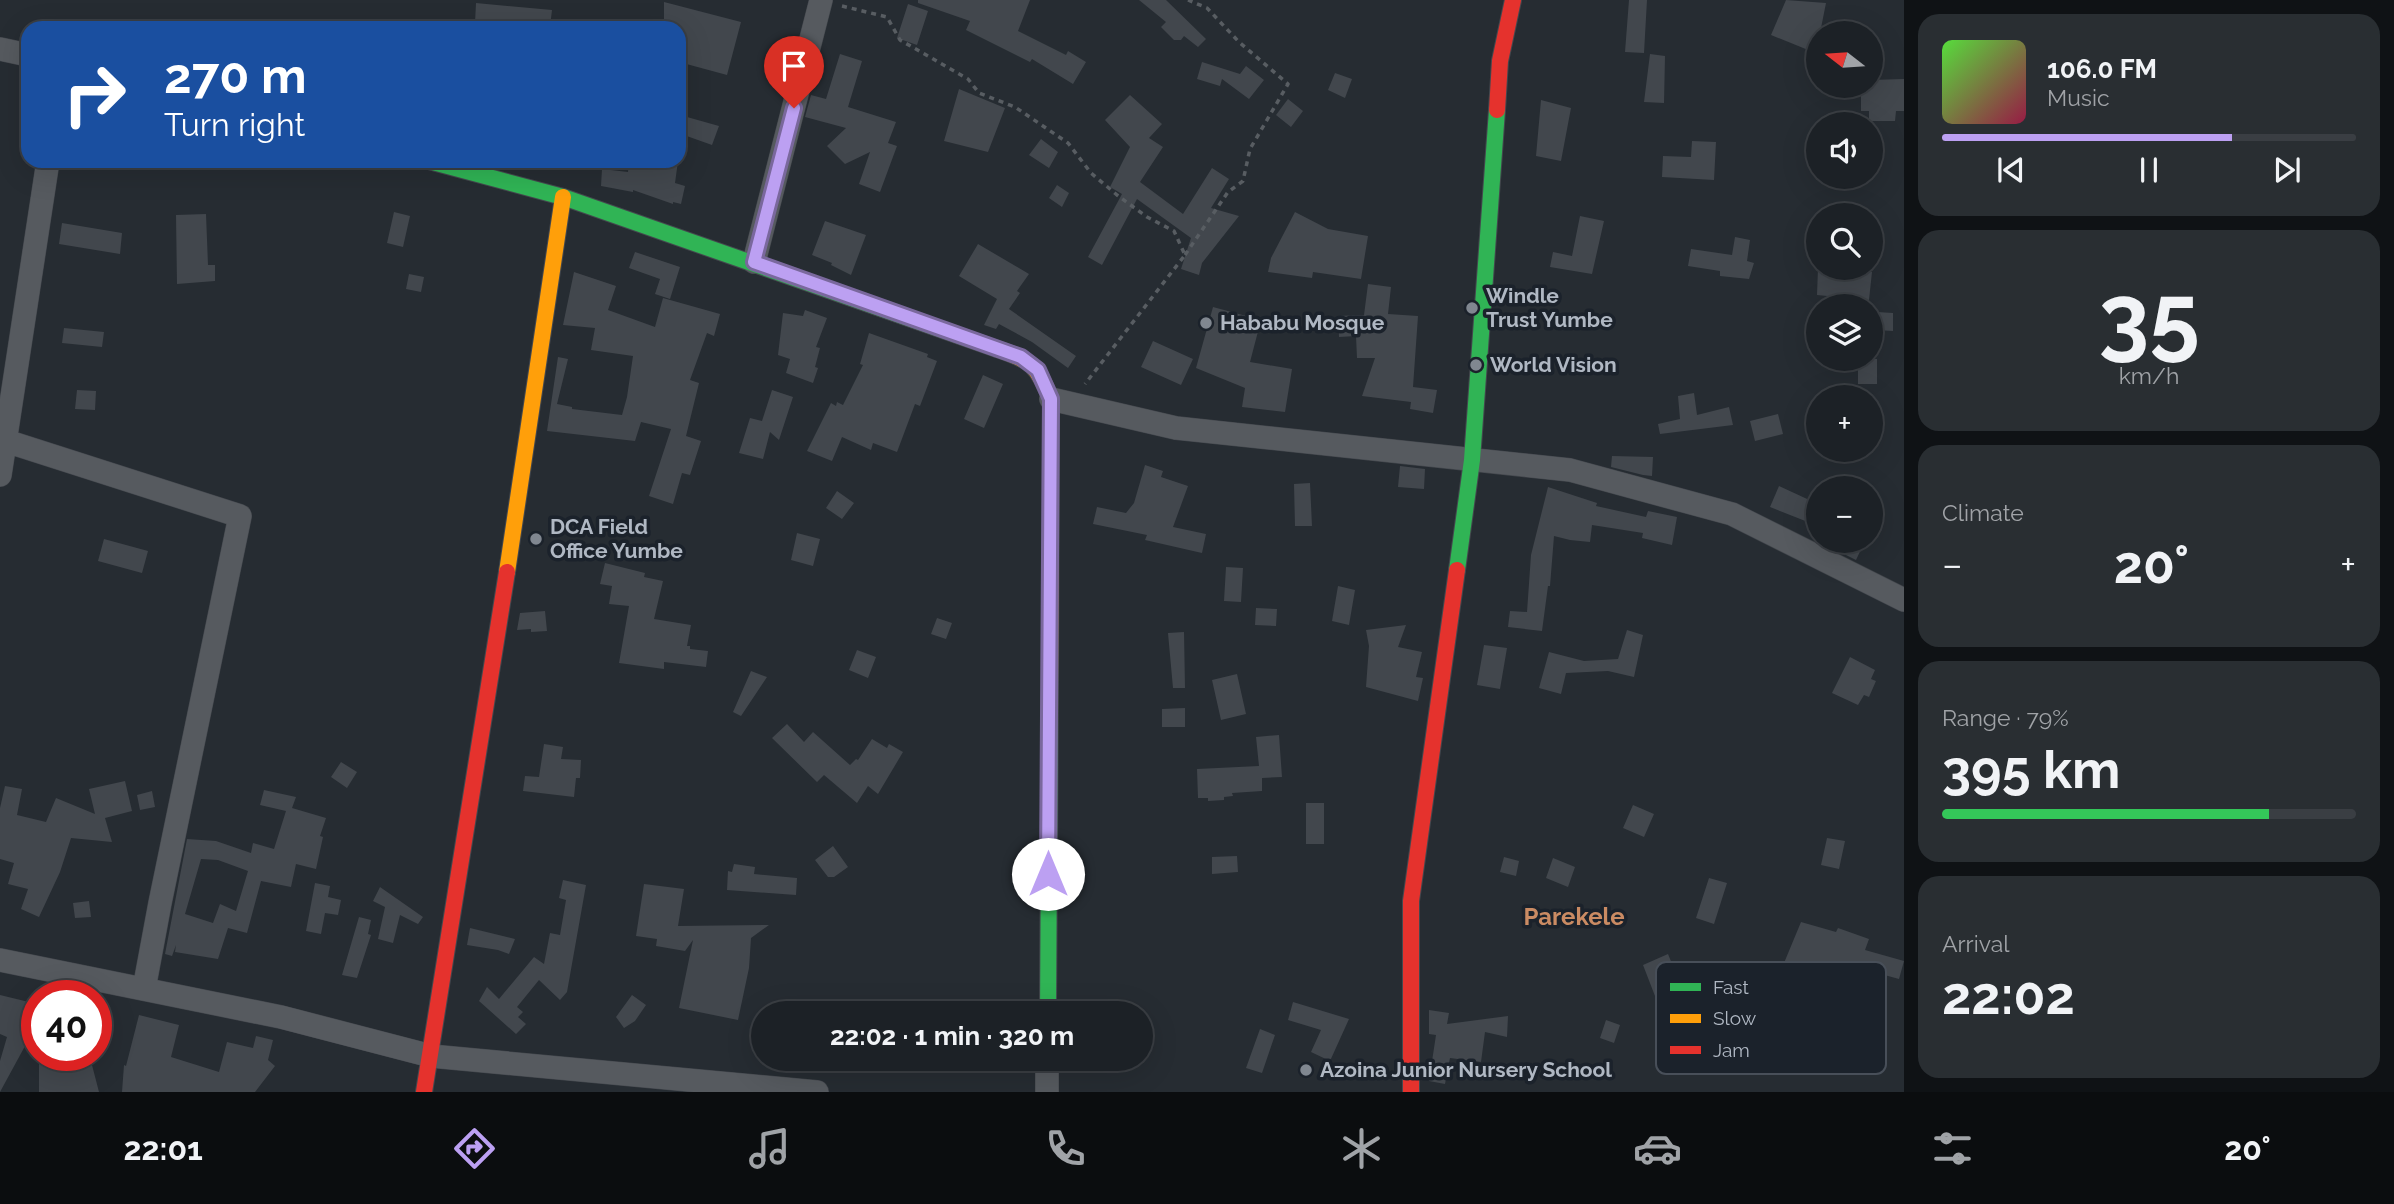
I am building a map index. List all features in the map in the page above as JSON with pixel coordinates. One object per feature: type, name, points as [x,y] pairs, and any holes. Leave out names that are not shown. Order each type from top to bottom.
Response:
[{"type":"street","points":[[1411,1092],[1411,901],[1472,460],[1500,61],[1513,0]]},
{"type":"street","points":[[754,262],[820,6]]},
{"type":"street","points":[[0,49],[21,54]]},
{"type":"street","points":[[0,475],[47,168]]},
{"type":"street","points":[[455,168],[563,197],[754,262],[1021,357],[1038,370],[1051,399],[1048,1001]]},
{"type":"street","points":[[424,1092],[491,689],[563,197]]},
{"type":"street","points":[[1051,399],[1176,428],[1570,470],[1732,514],[1904,600]]},
{"type":"street","points":[[6,441],[240,516],[144,989]]},
{"type":"street","points":[[0,960],[281,1017],[431,1056],[817,1092]]},
{"type":"street","points":[[1047,1071],[1047,1092]]},
{"type":"path","points":[[1085,385],[1185,255],[1227,192],[1243,181],[1250,149],[1287,84],[1238,42],[1207,8],[1188,0]]},
{"type":"path","points":[[820,6],[845,5],[887,17],[900,40],[968,79],[979,93],[1015,107],[1068,143],[1091,173],[1117,195],[1147,217],[1174,231],[1185,255]]},
{"type":"building","points":[[918,0],[1030,0],[1018,31],[1066,55],[1068,51],[1086,62],[1073,84],[1032,59],[1030,62],[966,30],[970,21],[918,3]]},
{"type":"building","points":[[1139,0],[1166,0],[1206,39],[1198,47],[1184,36],[1181,40],[1174,40],[1161,27],[1166,22]]},
{"type":"building","points":[[1629,0],[1647,0],[1644,53],[1625,52]]},
{"type":"building","points":[[1786,0],[1826,3],[1822,21],[1806,21],[1806,49],[1771,35]]},
{"type":"building","points":[[664,2],[741,22],[727,75],[686,64],[686,21],[664,21]]},
{"type":"building","points":[[476,3],[552,10],[551,21],[475,21]]},
{"type":"building","points":[[908,4],[928,11],[917,45],[897,38]]},
{"type":"building","points":[[840,54],[862,61],[848,107],[896,122],[888,143],[897,146],[880,192],[859,184],[870,152],[845,164],[827,146],[846,128],[805,117],[811,95],[826,99]]},
{"type":"building","points":[[1650,54],[1665,56],[1664,103],[1644,102]]},
{"type":"building","points":[[1202,62],[1240,74],[1246,66],[1264,80],[1249,99],[1222,79],[1220,86],[1197,79]]},
{"type":"building","points":[[1335,73],[1352,79],[1345,98],[1328,90]]},
{"type":"building","points":[[1904,79],[1904,111],[1896,111],[1895,121],[1883,121],[1883,112],[1861,111],[1861,98],[1883,98],[1883,80]]},
{"type":"building","points":[[959,89],[1005,108],[988,152],[944,141]]},
{"type":"building","points":[[1130,95],[1162,124],[1149,138],[1163,147],[1140,182],[1183,214],[1212,168],[1229,179],[1211,208],[1239,216],[1202,263],[1199,275],[1181,269],[1191,238],[1137,199],[1102,265],[1088,257],[1122,194],[1110,187],[1130,147],[1105,120]]},
{"type":"building","points":[[1288,99],[1303,111],[1291,127],[1276,115]]},
{"type":"building","points":[[1541,100],[1571,108],[1561,161],[1536,156]]},
{"type":"building","points":[[687,117],[719,126],[712,145],[686,136]]},
{"type":"building","points":[[1041,139],[1058,152],[1049,168],[1029,155]]},
{"type":"building","points":[[1692,141],[1716,142],[1714,180],[1662,177],[1663,156],[1691,157]]},
{"type":"building","points":[[628,168],[677,168],[675,183],[685,186],[681,204],[673,204],[633,190],[601,186],[602,169],[628,172]]},
{"type":"building","points":[[1057,185],[1069,193],[1062,207],[1049,198]]},
{"type":"building","points":[[394,212],[410,216],[403,247],[387,243]]},
{"type":"building","points":[[1295,212],[1328,229],[1368,236],[1361,279],[1313,272],[1312,278],[1268,272],[1271,258]]},
{"type":"building","points":[[206,214],[208,265],[215,265],[215,281],[177,284],[176,215]]},
{"type":"building","points":[[1580,216],[1604,221],[1592,274],[1550,267],[1553,252],[1572,256]]},
{"type":"building","points":[[825,221],[866,235],[851,275],[812,255]]},
{"type":"building","points":[[62,223],[122,233],[120,254],[59,244]]},
{"type":"building","points":[[1735,237],[1750,240],[1747,261],[1754,263],[1749,279],[1720,276],[1720,271],[1688,266],[1691,249],[1732,255]]},
{"type":"building","points":[[978,244],[1029,274],[1009,309],[1076,356],[1068,368],[1032,342],[999,324],[996,329],[984,325],[997,299],[959,276]]},
{"type":"building","points":[[635,252],[680,267],[670,299],[655,294],[660,279],[629,268]]},
{"type":"building","points":[[574,272],[616,286],[608,310],[655,327],[663,298],[720,314],[714,336],[707,333],[690,380],[699,383],[686,436],[701,441],[690,475],[682,473],[673,504],[649,496],[671,429],[641,422],[635,441],[547,431],[558,357],[568,359],[557,404],[572,409],[622,415],[627,397],[633,356],[591,350],[595,328],[563,325]]},
{"type":"building","points":[[409,274],[424,277],[421,292],[406,289]]},
{"type":"building","points":[[1818,280],[1871,280],[1870,294],[1817,294]]},
{"type":"building","points":[[1368,284],[1391,287],[1388,314],[1418,316],[1413,387],[1437,390],[1433,413],[1410,409],[1411,402],[1362,396],[1375,358],[1357,358],[1356,336],[1339,337],[1338,316],[1364,315]]},
{"type":"building","points":[[1213,307],[1261,320],[1250,362],[1292,369],[1285,412],[1242,407],[1245,388],[1196,368]]},
{"type":"building","points":[[805,310],[827,318],[816,347],[820,348],[813,383],[786,373],[790,359],[778,355],[783,313],[803,316]]},
{"type":"building","points":[[1883,312],[1893,313],[1893,331],[1883,330]]},
{"type":"building","points":[[64,328],[104,332],[102,347],[62,343]]},
{"type":"building","points":[[869,333],[928,354],[927,357],[937,361],[920,406],[915,404],[897,452],[873,443],[871,450],[842,437],[832,461],[807,451],[831,403],[836,406],[837,402],[843,405],[863,365],[860,364]]},
{"type":"building","points":[[1153,341],[1193,359],[1181,385],[1141,367]]},
{"type":"building","points":[[1858,371],[1877,371],[1877,384],[1858,384]]},
{"type":"building","points":[[983,375],[1003,384],[984,428],[964,419]]},
{"type":"building","points":[[77,390],[96,391],[95,410],[75,409]]},
{"type":"building","points":[[772,390],[793,397],[779,440],[770,432],[763,459],[739,453],[750,418],[762,421]]},
{"type":"building","points":[[1694,393],[1697,415],[1729,407],[1733,425],[1660,434],[1658,424],[1680,419],[1678,396]]},
{"type":"building","points":[[1778,414],[1783,434],[1755,441],[1750,421]]},
{"type":"building","points":[[1612,456],[1653,457],[1652,476],[1611,467]]},
{"type":"building","points":[[1145,465],[1163,471],[1161,477],[1188,486],[1173,527],[1206,534],[1202,553],[1145,540],[1147,535],[1093,524],[1097,507],[1126,513],[1134,503]]},
{"type":"building","points":[[1400,466],[1425,469],[1424,489],[1398,487]]},
{"type":"building","points":[[1310,483],[1312,526],[1295,526],[1294,484]]},
{"type":"building","points":[[1779,486],[1806,498],[1806,521],[1770,507]]},
{"type":"building","points":[[1548,487],[1597,503],[1596,506],[1646,517],[1648,511],[1677,517],[1672,545],[1642,538],[1643,533],[1592,525],[1590,542],[1554,536],[1550,586],[1542,631],[1508,627],[1510,611],[1527,612],[1531,555]]},
{"type":"building","points":[[837,491],[854,503],[842,519],[826,508]]},
{"type":"building","points":[[797,533],[820,539],[813,566],[791,560]]},
{"type":"building","points":[[104,539],[148,551],[142,573],[98,561]]},
{"type":"building","points":[[1842,553],[1859,553],[1856,560]]},
{"type":"building","points":[[605,563],[645,573],[644,577],[663,581],[654,619],[691,625],[687,646],[690,646],[690,649],[708,651],[706,667],[664,662],[664,669],[619,663],[629,606],[609,604],[612,586],[600,584]]},
{"type":"building","points":[[1226,567],[1243,568],[1241,602],[1224,601]]},
{"type":"building","points":[[1338,586],[1355,590],[1349,625],[1332,621]]},
{"type":"building","points":[[1256,608],[1277,609],[1276,626],[1255,625]]},
{"type":"building","points":[[545,611],[547,631],[517,630],[520,613]]},
{"type":"building","points":[[937,618],[952,623],[946,639],[931,634]]},
{"type":"building","points":[[1406,625],[1398,647],[1422,652],[1416,677],[1423,678],[1418,701],[1366,687],[1369,646],[1366,630]]},
{"type":"building","points":[[1627,630],[1643,635],[1634,677],[1608,671],[1566,673],[1561,694],[1539,688],[1549,652],[1584,661],[1618,659]]},
{"type":"building","points":[[1184,632],[1185,688],[1173,688],[1168,633]]},
{"type":"building","points":[[1484,645],[1507,648],[1500,689],[1477,685]]},
{"type":"building","points":[[857,650],[876,657],[868,678],[849,670]]},
{"type":"building","points":[[1850,657],[1875,670],[1871,679],[1876,681],[1869,697],[1864,695],[1858,705],[1832,693]]},
{"type":"building","points":[[751,671],[767,677],[741,716],[733,712]]},
{"type":"building","points":[[1237,674],[1246,714],[1221,720],[1212,680]]},
{"type":"building","points":[[1185,708],[1185,727],[1162,727],[1162,709]]},
{"type":"building","points":[[787,724],[804,742],[813,732],[850,765],[858,760],[872,739],[887,748],[889,744],[903,752],[878,794],[868,786],[857,803],[824,775],[817,782],[772,738]]},
{"type":"building","points":[[1279,735],[1282,777],[1262,778],[1262,791],[1232,793],[1233,796],[1224,797],[1224,800],[1208,801],[1208,798],[1198,798],[1197,769],[1259,766],[1256,737]]},
{"type":"building","points":[[544,744],[563,747],[561,759],[581,760],[580,778],[576,778],[574,797],[523,791],[525,776],[539,777]]},
{"type":"building","points":[[341,762],[357,772],[347,788],[331,777]]},
{"type":"building","points":[[125,781],[132,811],[105,818],[112,842],[71,838],[60,872],[39,917],[21,909],[28,889],[8,884],[14,863],[0,859],[0,808],[5,786],[22,789],[17,815],[46,822],[56,798],[95,814],[89,789]]},
{"type":"building","points":[[264,790],[296,797],[292,808],[326,818],[320,836],[323,837],[316,869],[296,864],[291,887],[261,881],[247,933],[228,928],[218,959],[175,952],[176,945],[172,956],[165,954],[187,839],[216,841],[251,853],[253,843],[274,849],[286,811],[260,805]],"holes":[[[201,859],[218,860],[248,871],[236,911],[220,904],[213,923],[185,914]]]},
{"type":"building","points":[[152,791],[155,807],[140,810],[137,795]]},
{"type":"building","points":[[1306,803],[1324,803],[1324,844],[1306,844]]},
{"type":"building","points":[[1633,805],[1654,814],[1644,837],[1623,828]]},
{"type":"building","points":[[1827,838],[1845,841],[1839,869],[1821,865]]},
{"type":"building","points":[[833,846],[848,867],[834,877],[828,877],[815,860]]},
{"type":"building","points":[[1237,856],[1238,872],[1212,874],[1212,857]]},
{"type":"building","points":[[1504,857],[1519,861],[1516,876],[1500,872]]},
{"type":"building","points":[[1553,858],[1575,867],[1568,887],[1546,878]]},
{"type":"building","points":[[734,864],[755,867],[754,874],[797,878],[796,895],[727,890],[728,871],[732,872]]},
{"type":"building","points":[[1709,878],[1727,883],[1714,924],[1696,918]]},
{"type":"building","points":[[563,880],[586,885],[567,992],[560,1000],[539,980],[517,1007],[523,1012],[518,1017],[526,1024],[516,1034],[479,1001],[487,987],[499,999],[534,957],[544,964],[550,933],[560,935],[566,900],[559,898]]},
{"type":"building","points":[[315,883],[330,886],[328,897],[341,900],[338,915],[325,913],[321,934],[306,931]]},
{"type":"building","points":[[644,884],[684,889],[678,926],[769,925],[751,938],[749,968],[738,1020],[679,1008],[693,940],[685,951],[656,946],[657,939],[636,936]]},
{"type":"building","points":[[380,887],[423,917],[418,924],[400,915],[393,943],[378,939],[385,907],[373,901]]},
{"type":"building","points":[[89,901],[91,917],[75,918],[73,903]]},
{"type":"building","points":[[359,917],[371,920],[368,934],[371,935],[357,978],[342,975]]},
{"type":"building","points":[[1801,922],[1836,932],[1838,928],[1869,939],[1865,950],[1904,961],[1899,979],[1886,975],[1886,962],[1784,962]]},
{"type":"building","points":[[470,928],[515,939],[509,954],[467,945]]},
{"type":"building","points":[[1668,954],[1671,962],[1656,962],[1656,996],[1655,996],[1643,965]]},
{"type":"building","points":[[0,995],[21,1000],[21,1053],[0,1092],[0,1061],[7,1037],[0,1034]]},
{"type":"building","points":[[632,995],[646,1005],[635,1021],[624,1028],[616,1017]]},
{"type":"building","points":[[1293,1002],[1349,1019],[1330,1061],[1311,1052],[1321,1030],[1288,1020]]},
{"type":"building","points":[[1429,1010],[1449,1013],[1447,1024],[1508,1016],[1507,1037],[1485,1032],[1481,1062],[1450,1058],[1445,1084],[1429,1081],[1436,1035],[1429,1034]]},
{"type":"building","points":[[139,1015],[179,1025],[171,1057],[219,1072],[227,1042],[253,1048],[256,1036],[273,1040],[268,1060],[275,1066],[255,1092],[122,1092],[124,1065],[126,1066]]},
{"type":"building","points":[[1606,1020],[1620,1025],[1614,1043],[1600,1038]]},
{"type":"building","points":[[1260,1029],[1275,1035],[1262,1073],[1246,1068]]},
{"type":"building","points":[[39,1071],[94,1071],[99,1092],[39,1092]]},
{"type":"traffic: fast","points":[[1457,570],[1472,460],[1497,110]]},
{"type":"traffic: fast","points":[[455,168],[563,197],[997,349]]},
{"type":"traffic: fast","points":[[1048,1001],[1050,686]]},
{"type":"traffic: slow","points":[[507,572],[563,197]]},
{"type":"traffic: slow","points":[[997,349],[1019,357],[1032,366],[1051,399],[1050,686]]},
{"type":"traffic: jam","points":[[1497,110],[1500,61],[1513,0]]},
{"type":"traffic: jam","points":[[1411,1092],[1411,901],[1457,570]]},
{"type":"traffic: jam","points":[[424,1092],[507,572]]},
{"type":"place","name":"Windle Trust Yumbe","points":[[1472,308]]},
{"type":"place","name":"Hababu Mosque","points":[[1206,323]]},
{"type":"place","name":"World Vision","points":[[1476,365]]},
{"type":"place","name":"DCA Field Office Yumbe","points":[[536,539]]},
{"type":"place","name":"Azoina Junior Nursery School","points":[[1306,1070]]},
{"type":"district","name":"Parekele","points":[[1574,917]]},
{"type":"route","points":[[794,108],[754,262],[1021,357],[1038,370],[1051,399],[1048,874]]}]
